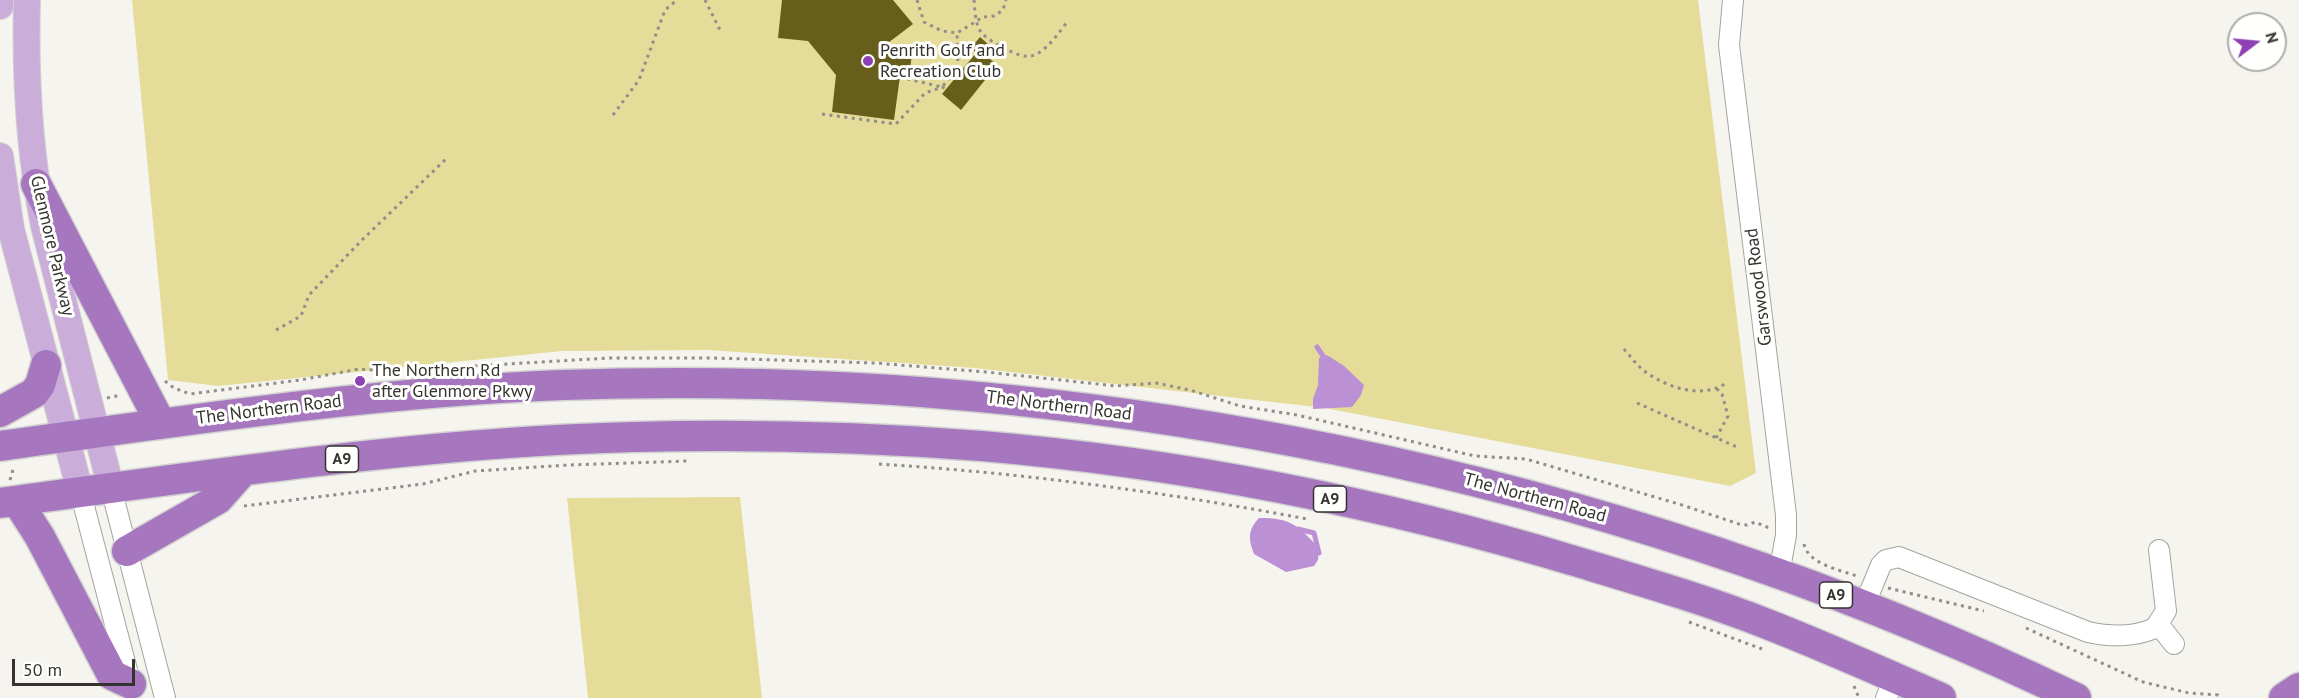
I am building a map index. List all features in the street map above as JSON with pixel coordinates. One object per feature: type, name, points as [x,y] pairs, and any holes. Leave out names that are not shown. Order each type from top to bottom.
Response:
[{"type":"highway","points":[[36,184],[161,424]]},
{"type":"highway","points":[[0,412],[34,393],[40,385],[46,365]]},
{"type":"highway","name":"The Northern Road","points":[[0,446],[311,404],[423,393],[558,385],[723,383],[887,389],[995,398],[1104,411],[1212,427],[1425,469],[1502,488],[1655,532],[1864,606],[1977,653],[2076,698]]},
{"type":"highway","name":"A9","points":[[9,502],[387,453],[547,441],[631,437],[740,436],[861,439],[985,447],[1098,460],[1288,489],[1527,547],[1635,579],[1765,623],[1890,688],[1941,698]]},
{"type":"highway","points":[[127,551],[218,499],[242,472]]},
{"type":"highway","points":[[9,502],[40,537],[112,675],[132,691]]},
{"type":"highway","points":[[2284,698],[2299,688]]},
{"type":"main road","points":[[0,0],[0,6]]},
{"type":"main road","name":"Glenmore Parkway","points":[[27,0],[26,46],[36,184],[44,226],[111,488]]},
{"type":"main road","name":"Glenmore Parkway","points":[[0,156],[11,229],[81,491]]},
{"type":"street","name":"Garswood Road","points":[[1733,0],[1729,45],[1785,506],[1785,535],[1779,574]]},
{"type":"street","points":[[111,488],[165,698]]},
{"type":"street","points":[[81,491],[132,691]]},
{"type":"street","points":[[1864,606],[1881,565],[1886,560],[1899,557],[2088,632],[2126,635],[2149,631],[2159,625],[2166,611],[2159,550]]},
{"type":"street","points":[[2159,625],[2174,645]]},
{"type":"path","points":[[613,116],[639,80],[665,10],[677,0]]},
{"type":"path","points":[[705,0],[720,30]]},
{"type":"path","points":[[917,0],[924,22],[942,31],[957,33],[983,17],[994,16],[1003,9],[1006,0]]},
{"type":"path","points":[[974,0],[977,21],[982,33],[1016,55],[1031,56],[1052,43],[1068,21]]},
{"type":"path","points":[[822,114],[896,124],[925,93],[942,87],[958,68],[957,33]]},
{"type":"path","points":[[900,77],[946,89]]},
{"type":"path","points":[[276,330],[302,316],[309,295],[446,159]]},
{"type":"path","points":[[1624,349],[1643,370],[1669,385],[1690,390],[1717,389],[1726,383]]},
{"type":"path","points":[[1716,438],[1728,416],[1722,394],[1717,389]]},
{"type":"path","points":[[99,400],[131,393]]},
{"type":"path","points":[[1637,403],[1737,447]]},
{"type":"path","points":[[234,508],[423,484],[475,471],[693,461]]},
{"type":"path","points":[[872,464],[1029,476],[1148,492],[1313,520]]},
{"type":"path","points":[[1679,619],[1772,652]]},
{"type":"path","points":[[1849,683],[1857,690],[1860,698]]},
{"type":"shaded area","points":[[132,0],[1698,0],[1756,473],[1730,486],[1325,408],[975,368],[708,350],[562,351],[218,386],[168,380]]},
{"type":"shaded area","points":[[1327,355],[1344,366],[1364,385],[1361,395],[1352,407],[1313,409],[1313,399],[1318,385],[1319,358]]},
{"type":"shaded area","points":[[740,497],[762,698],[588,698],[567,498]]},
{"type":"shaded area","points":[[1259,518],[1287,521],[1299,528],[1319,548],[1318,560],[1314,566],[1286,572],[1254,554],[1250,534]]},
{"type":"building","name":"Penrith Golf and Recreation Club","points":[[782,0],[893,0],[913,24],[880,49],[912,53],[910,70],[901,69],[894,120],[832,112],[836,75],[808,41],[778,38]]},
{"type":"building","points":[[980,37],[997,52],[990,59],[997,65],[961,110],[942,94],[976,53],[971,48]]},
{"type":"waterway","points":[[1317,347],[1323,356],[1323,362]]},
{"type":"waterway","points":[[1298,529],[1314,533],[1319,553]]},
{"type":"place","name":"Penrith Golf and Recreation Club","points":[[868,61]]},
{"type":"place","name":"The Northern Rd after Glenmore Pkwy","points":[[360,381]]}]
